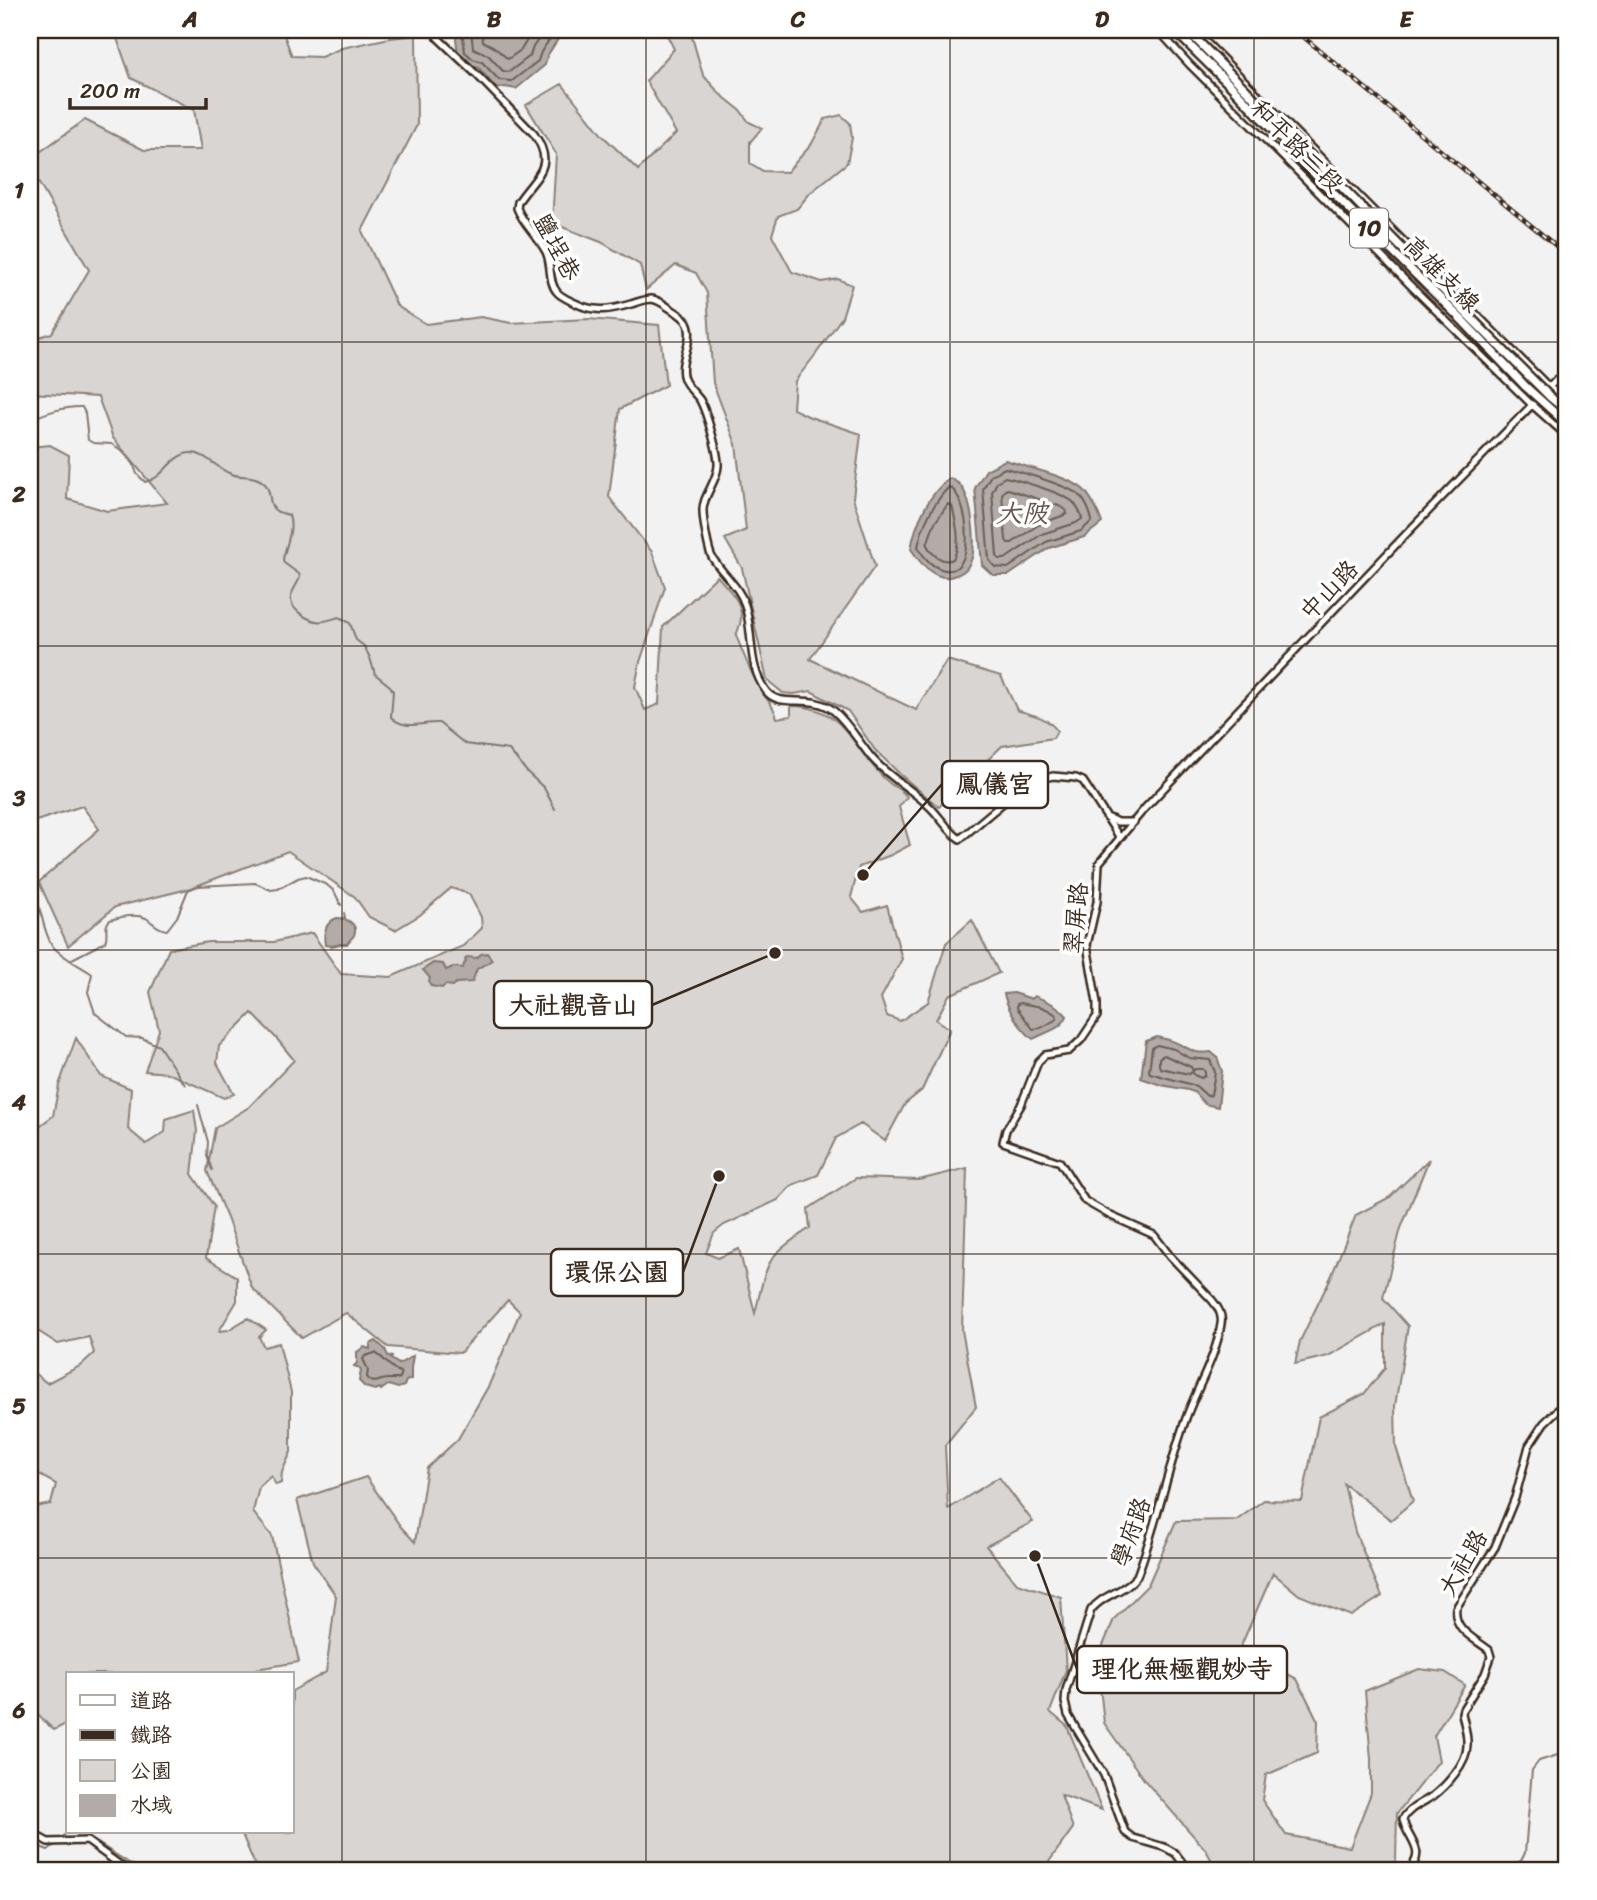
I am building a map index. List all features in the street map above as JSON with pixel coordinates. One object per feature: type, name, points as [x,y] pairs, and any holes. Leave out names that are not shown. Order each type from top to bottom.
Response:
[{"type":"highway","name":"高雄支線","points":[[1174,30],[1526,387],[1567,424]]},
{"type":"highway","name":"高雄支線","points":[[1187,30],[1474,321],[1567,411]]},
{"type":"street","name":"鹽埕巷","points":[[432,30],[526,126],[541,145],[544,167],[525,191],[517,208],[547,253],[553,285],[557,292],[575,303],[598,311],[654,300],[681,315],[687,322],[690,334],[684,354],[683,376],[702,404],[718,459],[716,478],[703,510],[709,551],[737,588],[744,603],[752,661],[768,693],[775,699],[819,702],[832,709],[874,760],[932,809],[953,835],[960,839],[1028,782],[1053,776],[1083,781],[1105,815]]},
{"type":"street","name":"和平路二段","points":[[1158,30],[1492,366],[1567,436]]},
{"type":"street","name":"和平路二段","points":[[1194,30],[1567,402]]},
{"type":"street","points":[[1492,366],[1514,370],[1567,417]]},
{"type":"street","name":"中山路","points":[[1119,838],[1567,369]]},
{"type":"street","points":[[1105,815],[1117,822],[1134,822]]},
{"type":"street","points":[[1105,815],[1119,838]]},
{"type":"street","name":"翠屏路","points":[[1119,838],[1098,866],[1097,902],[1087,939],[1097,1016],[1081,1040],[1069,1052],[1041,1058],[1021,1105],[1006,1130],[1003,1142],[1060,1162],[1086,1201],[1111,1216],[1154,1235],[1218,1307]]},
{"type":"street","name":"學府路","points":[[1184,1870],[1179,1857],[1169,1849],[1133,1838],[1125,1832],[1104,1775],[1068,1715],[1065,1696],[1091,1610],[1097,1603],[1130,1584],[1137,1576],[1185,1421],[1220,1333],[1222,1318],[1218,1307]]},
{"type":"street","name":"大社路","points":[[1408,1870],[1414,1865],[1417,1849],[1403,1819],[1405,1814],[1435,1794],[1454,1776],[1468,1748],[1462,1709],[1485,1674],[1491,1657],[1489,1650],[1457,1625],[1456,1608],[1495,1547],[1515,1498],[1529,1446],[1544,1423],[1567,1402]]},
{"type":"street","points":[[30,1832],[48,1842],[87,1841],[127,1870]]},
{"type":"green space","points":[[114,30],[143,30],[163,39],[189,30],[282,30],[292,56],[321,57],[342,48],[416,35],[417,125],[362,231],[397,306],[426,324],[481,317],[511,323],[588,319],[659,325],[666,385],[620,409],[609,497],[652,552],[665,587],[640,662],[635,687],[645,710],[659,704],[663,627],[717,576],[738,603],[741,617],[736,635],[753,676],[772,705],[777,718],[791,716],[791,706],[824,713],[846,731],[874,768],[907,797],[899,807],[910,845],[859,867],[851,897],[863,912],[887,905],[902,959],[881,998],[887,1016],[900,1021],[928,1002],[946,943],[972,920],[999,973],[949,995],[936,1020],[950,1029],[922,1090],[905,1104],[885,1141],[861,1124],[836,1138],[818,1175],[792,1185],[778,1200],[724,1225],[714,1233],[706,1253],[718,1258],[739,1249],[755,1313],[771,1261],[783,1247],[810,1228],[808,1209],[856,1178],[919,1180],[967,1168],[962,1330],[976,1407],[945,1445],[948,1509],[999,1477],[1033,1522],[986,1546],[1017,1583],[1061,1597],[1066,1670],[1050,1712],[1067,1726],[1102,1810],[1061,1795],[1073,1828],[1043,1870],[257,1870],[242,1834],[294,1834],[294,1690],[326,1672],[336,1596],[313,1562],[297,1500],[366,1477],[401,1527],[415,1542],[427,1468],[458,1439],[489,1385],[520,1312],[508,1300],[460,1353],[388,1347],[346,1313],[302,1338],[252,1288],[207,1171],[215,1128],[249,1107],[294,1060],[252,1013],[219,1046],[217,1063],[234,1094],[224,1098],[168,1073],[145,1071],[159,1030],[150,992],[169,949],[208,942],[274,942],[312,933],[341,974],[391,977],[463,946],[482,928],[481,917],[469,894],[451,888],[420,915],[395,930],[369,917],[355,897],[288,851],[188,889],[115,907],[68,946],[39,882],[99,829],[82,806],[30,823],[30,447],[50,445],[69,455],[67,499],[107,511],[167,503],[113,438],[98,397],[30,393],[30,340],[52,333],[89,270],[30,168],[30,159],[85,120],[144,150],[201,150],[194,110],[131,78]]},
{"type":"green space","points":[[641,30],[690,30],[703,75],[749,122],[762,128],[750,142],[750,163],[763,171],[787,172],[811,145],[825,119],[841,115],[850,123],[852,138],[847,163],[810,193],[797,209],[778,216],[772,235],[792,272],[822,282],[838,279],[852,285],[842,317],[795,381],[793,409],[861,434],[853,498],[875,566],[810,659],[916,710],[947,660],[1001,676],[1017,710],[1044,720],[1057,731],[1053,738],[1002,746],[939,807],[875,750],[848,711],[811,691],[783,693],[767,680],[742,568],[725,539],[746,530],[736,444],[713,383],[707,293],[696,273],[676,265],[646,290],[640,265],[601,242],[552,223],[556,154],[526,105],[562,84],[602,135],[638,170],[676,133],[646,81],[674,49],[666,33]]},
{"type":"green space","points":[[76,1038],[101,1076],[131,1089],[128,1129],[146,1144],[165,1132],[166,1119],[194,1110],[197,1131],[192,1174],[214,1206],[206,1258],[237,1277],[237,1301],[219,1331],[228,1330],[248,1318],[266,1330],[259,1337],[264,1347],[279,1343],[291,1392],[291,1452],[282,1472],[281,1483],[276,1485],[271,1476],[259,1487],[253,1512],[272,1536],[299,1662],[256,1669],[253,1672],[66,1672],[66,1724],[54,1730],[30,1708],[30,1508],[51,1504],[56,1484],[30,1470],[30,1370],[47,1383],[80,1366],[94,1353],[89,1337],[58,1344],[30,1326],[30,1133],[53,1116],[59,1085]]},
{"type":"green space","points":[[1429,1159],[1401,1228],[1383,1298],[1408,1326],[1395,1406],[1396,1447],[1413,1501],[1391,1520],[1344,1484],[1355,1532],[1382,1596],[1351,1616],[1299,1595],[1273,1573],[1240,1648],[1297,1679],[1318,1721],[1317,1753],[1266,1775],[1262,1800],[1286,1835],[1350,1847],[1371,1793],[1365,1691],[1419,1669],[1445,1672],[1465,1685],[1434,1736],[1439,1761],[1397,1813],[1396,1861],[1387,1870],[1217,1870],[1206,1850],[1145,1781],[1104,1723],[1097,1660],[1114,1619],[1148,1585],[1176,1521],[1237,1520],[1264,1500],[1302,1501],[1319,1417],[1364,1394],[1385,1368],[1385,1324],[1328,1356],[1295,1364],[1300,1341],[1331,1277],[1356,1215],[1390,1197]]},
{"type":"water","points":[[455,30],[564,30],[547,56],[545,65],[516,89],[497,89],[478,67],[471,67],[458,55]]},
{"type":"water","name":"大陂","points":[[1005,460],[1076,484],[1089,496],[1102,523],[1084,537],[1049,548],[1009,575],[993,575],[982,565],[975,488],[986,470]]},
{"type":"water","name":"大陂","points":[[950,478],[964,490],[972,522],[973,545],[967,568],[963,572],[946,577],[929,570],[911,549],[929,500]]},
{"type":"water","points":[[337,918],[353,924],[354,935],[347,944],[325,945],[326,929],[330,922]]},
{"type":"water","points":[[487,953],[492,960],[477,969],[472,982],[445,985],[442,988],[431,986],[430,978],[423,970],[433,963],[443,964],[446,970],[453,967],[463,968],[467,957],[477,958]]},
{"type":"water","points":[[1014,993],[1032,999],[1034,996],[1056,1006],[1067,1016],[1057,1028],[1033,1039],[1008,1007],[1004,994]]},
{"type":"water","points":[[1157,1037],[1201,1053],[1211,1052],[1217,1057],[1222,1071],[1218,1107],[1205,1104],[1194,1092],[1141,1078],[1146,1041]]},
{"type":"water","points":[[376,1341],[391,1359],[399,1364],[413,1356],[411,1379],[406,1381],[404,1386],[398,1388],[388,1385],[381,1390],[375,1390],[365,1387],[359,1381],[360,1368],[354,1366],[357,1363],[357,1352],[364,1347],[370,1349],[370,1344]]},
{"type":"waterway","points":[[30,421],[55,411],[82,407],[88,440],[93,443],[112,444],[121,450],[145,482],[152,480],[177,458],[190,453],[200,455],[233,475],[261,481],[269,491],[274,509],[289,515],[290,532],[283,559],[300,577],[291,595],[293,606],[303,616],[312,620],[322,622],[339,617],[350,623],[356,640],[364,646],[370,658],[375,674],[393,691],[391,717],[408,725],[439,723],[465,744],[509,750],[544,788],[555,809]]},
{"type":"waterway","points":[[72,959],[105,942],[110,920],[138,916],[167,930],[177,917],[188,890],[198,886],[255,883],[271,890],[306,876],[327,885],[334,891],[341,905]]},
{"type":"waterway","points":[[30,889],[52,945],[92,974],[88,992],[95,1013],[126,1037],[142,1038],[159,1046],[185,1085]]},
{"type":"waterway","points":[[344,913],[345,918]]},
{"type":"waterway","points":[[198,1105],[212,1170]]},
{"type":"waterway","points":[[1500,1870],[1521,1861],[1525,1853],[1532,1770],[1539,1761],[1567,1752]]},
{"type":"waterway","points":[[60,1840],[66,1833]]},
{"type":"waterway","points":[[84,1834],[132,1865],[151,1870]]},
{"type":"waterway","points":[[30,1843],[48,1850],[56,1844]]},
{"type":"railway","points":[[1295,30],[1567,255]]},
{"type":"place","name":"鳳儀宮","points":[[863,875]]},
{"type":"place","name":"大社觀音山","points":[[775,953]]},
{"type":"place","name":"環保公園","points":[[719,1176]]},
{"type":"place","name":"理化無極觀妙寺","points":[[1035,1556]]}]
